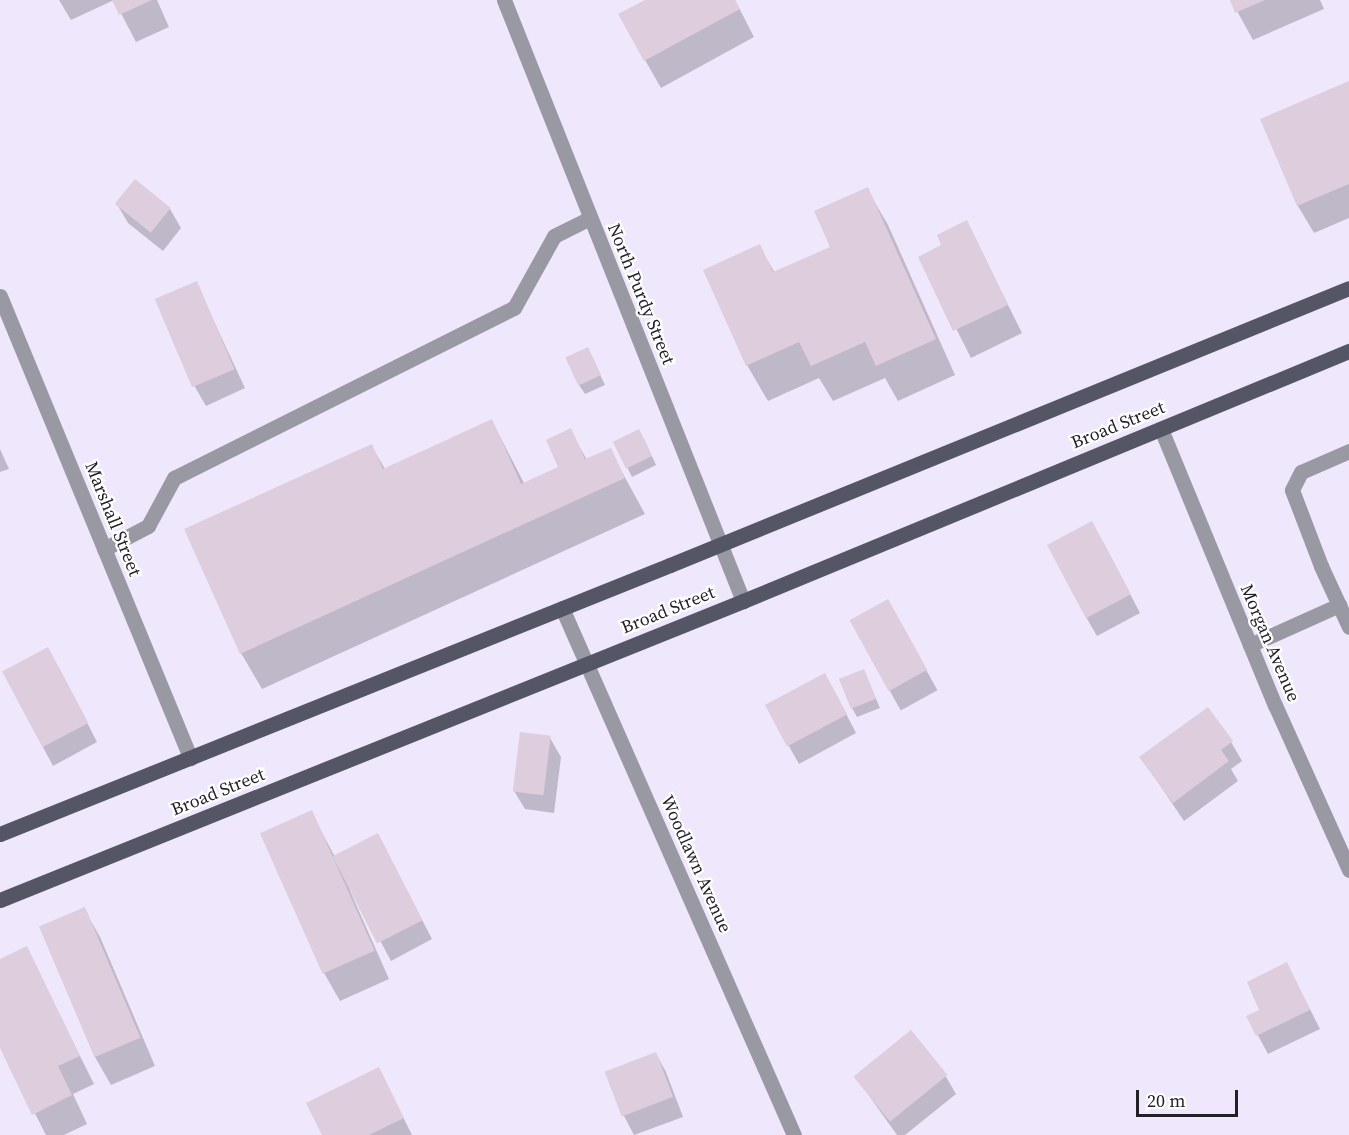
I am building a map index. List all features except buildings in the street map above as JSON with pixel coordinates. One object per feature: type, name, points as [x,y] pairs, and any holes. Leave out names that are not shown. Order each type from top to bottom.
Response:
[{"type":"main road","points":[[0,834],[720,545],[1349,288]]},
{"type":"main road","name":"Broad Street","points":[[0,900],[743,601],[1349,351]]},
{"type":"street","name":"North Purdy Street","points":[[504,0],[743,601]]},
{"type":"street","points":[[104,549],[148,526],[174,478],[514,308],[554,236],[590,218]]},
{"type":"street","name":"Marshall Street","points":[[0,296],[190,758]]},
{"type":"street","name":"Morgan Avenue","points":[[1161,429],[1250,645],[1349,870]]},
{"type":"street","points":[[1349,451],[1302,472],[1292,490],[1349,627]]},
{"type":"street","points":[[1250,645],[1339,605]]},
{"type":"street","name":"Woodlawn Avenue","points":[[562,608],[794,1135]]}]
